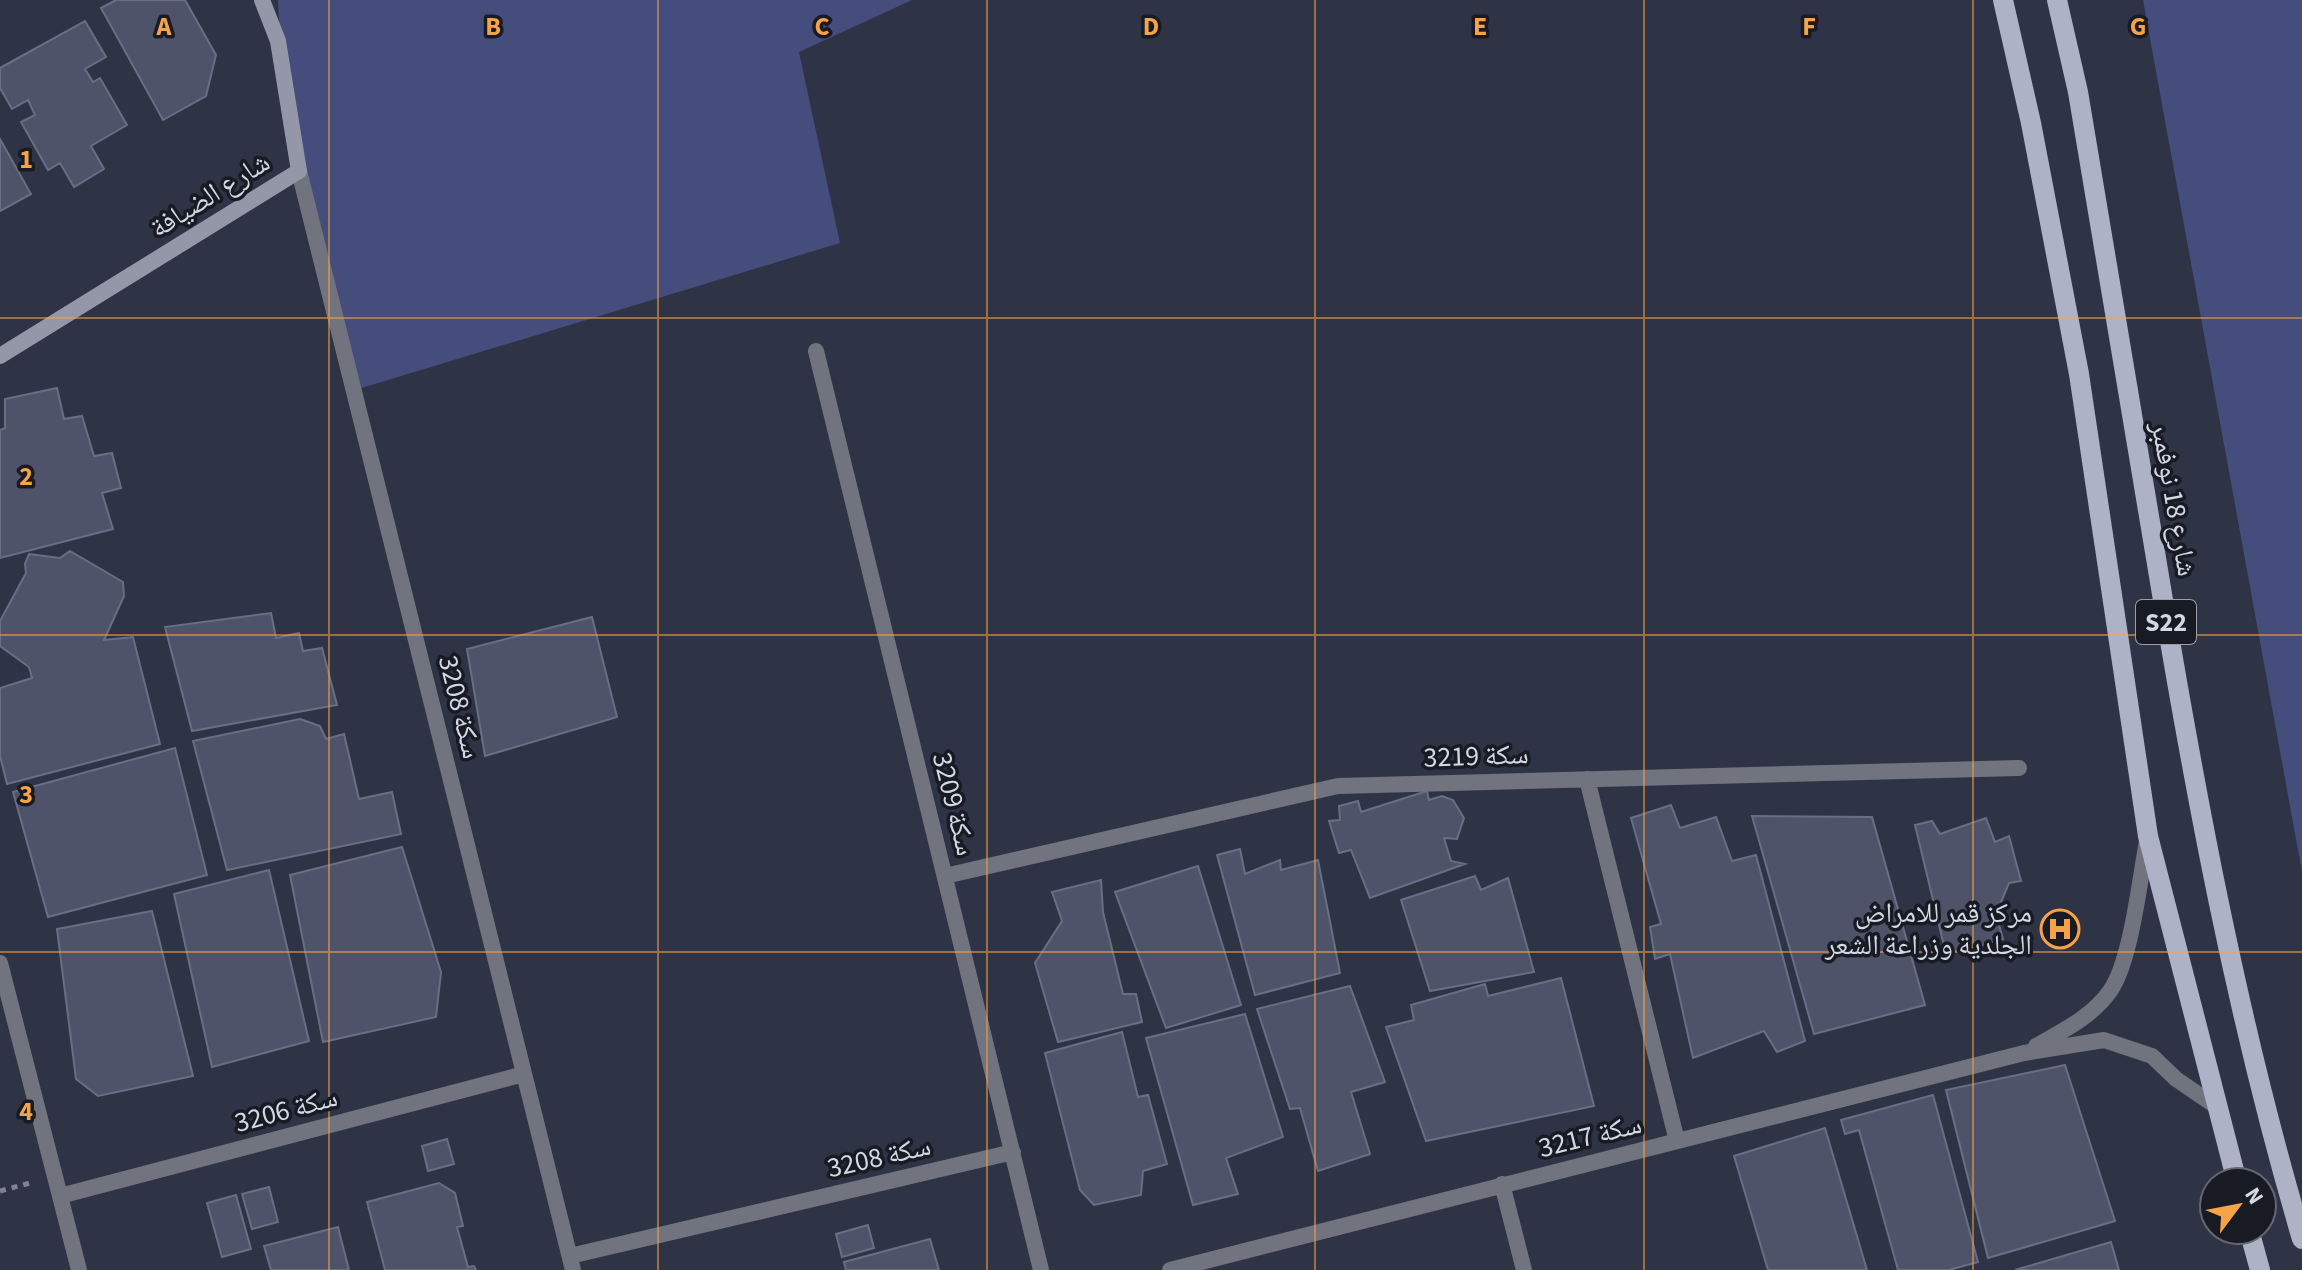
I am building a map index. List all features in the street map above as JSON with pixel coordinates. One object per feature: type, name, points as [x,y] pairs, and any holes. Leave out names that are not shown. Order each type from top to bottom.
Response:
[{"type":"main road","name":"S22","points":[[2003,0],[2031,123],[2079,374],[2148,836],[2233,1166]]},
{"type":"main road","name":"شارع 18 نوفمبر","points":[[2057,0],[2078,92],[2183,720],[2237,993],[2302,1239]]},
{"type":"main road","points":[[2253,1246],[2260,1270]]},
{"type":"street","name":"شارع الضيافة","points":[[0,356],[299,171],[278,41],[262,0]]},
{"type":"street","name":"سكة 3208","points":[[299,171],[572,1263],[1013,1152]]},
{"type":"street","name":"سكة 3209","points":[[816,351],[1041,1270]]},
{"type":"street","name":"سكة 3219","points":[[945,876],[1338,786],[2019,768]]},
{"type":"street","points":[[1587,779],[1677,1141]]},
{"type":"street","name":"سكة 3217","points":[[2024,1053],[2080,1021],[2111,991],[2127,949],[2148,836]]},
{"type":"street","points":[[0,963],[79,1270]]},
{"type":"street","name":"سكة 3217","points":[[1170,1270],[2024,1053],[2104,1040],[2152,1056],[2176,1079],[2217,1107]]},
{"type":"street","name":"سكة 3206","points":[[60,1196],[524,1074]]},
{"type":"street","points":[[1502,1184],[1524,1270]]},
{"type":"shaded area","points":[[278,0],[912,0],[799,52],[840,243],[355,390],[296,148],[281,49]]},
{"type":"shaded area","points":[[2143,0],[2302,0],[2302,872]]},
{"type":"building","points":[[116,0],[185,0],[216,55],[206,96],[163,120],[101,8]]},
{"type":"building","points":[[85,21],[106,57],[85,69],[93,82],[100,78],[127,125],[91,146],[104,169],[74,187],[60,163],[48,170],[21,122],[35,115],[28,100],[12,109],[0,88],[0,68]]},
{"type":"building","points":[[0,139],[31,194],[0,211]]},
{"type":"building","points":[[57,388],[64,419],[82,416],[94,456],[112,453],[121,488],[102,493],[113,529],[0,558],[0,430],[5,428],[5,399]]},
{"type":"building","points":[[70,551],[123,582],[124,596],[104,640],[133,637],[160,744],[7,784],[0,756],[0,688],[32,678],[29,667],[0,646],[0,621],[26,573],[29,554],[60,558]]},
{"type":"building","points":[[271,613],[276,638],[299,633],[303,651],[322,648],[337,705],[192,731],[165,627]]},
{"type":"building","points":[[592,617],[617,717],[485,756],[467,649]]},
{"type":"building","points":[[300,719],[320,726],[326,739],[344,734],[359,799],[392,792],[401,834],[227,870],[193,741]]},
{"type":"building","points":[[175,748],[207,875],[48,917],[13,792]]},
{"type":"building","points":[[1427,791],[1429,800],[1442,796],[1453,800],[1464,818],[1457,839],[1444,838],[1451,861],[1465,864],[1370,898],[1351,850],[1339,853],[1329,821],[1340,820],[1339,806],[1358,801],[1361,812]]},
{"type":"building","points":[[1671,805],[1680,828],[1716,817],[1732,861],[1756,855],[1805,1041],[1777,1052],[1764,1031],[1693,1058],[1670,954],[1655,959],[1650,927],[1661,924],[1631,818]]},
{"type":"building","points":[[1752,816],[1872,817],[1925,1005],[1814,1034]]},
{"type":"building","points":[[1986,818],[1995,842],[2009,836],[2021,881],[2009,883],[1996,914],[2003,939],[1961,951],[1945,950],[1915,825],[1932,821],[1940,834]]},
{"type":"building","points":[[402,847],[441,972],[436,1017],[323,1042],[290,875]]},
{"type":"building","points":[[1240,849],[1245,874],[1280,860],[1281,870],[1318,860],[1340,973],[1255,995],[1217,855]]},
{"type":"building","points":[[1198,866],[1241,1005],[1166,1028],[1115,892]]},
{"type":"building","points":[[269,870],[309,1041],[212,1067],[174,894]]},
{"type":"building","points":[[1475,876],[1481,890],[1508,878],[1534,972],[1430,991],[1401,900]]},
{"type":"building","points":[[1101,880],[1103,912],[1123,994],[1136,994],[1142,1022],[1058,1042],[1035,963],[1062,921],[1052,892]]},
{"type":"building","points":[[152,911],[193,1076],[98,1096],[76,1079],[57,929]]},
{"type":"building","points":[[1561,978],[1594,1106],[1426,1141],[1386,1027],[1414,1020],[1411,1005],[1485,984],[1488,996]]},
{"type":"building","points":[[1350,986],[1385,1082],[1351,1092],[1370,1154],[1318,1171],[1300,1108],[1290,1109],[1257,1009]]},
{"type":"building","points":[[1245,1014],[1283,1137],[1226,1158],[1238,1194],[1193,1205],[1146,1038]]},
{"type":"building","points":[[1122,1032],[1138,1097],[1148,1095],[1167,1164],[1143,1171],[1141,1195],[1094,1205],[1080,1190],[1045,1053]]},
{"type":"building","points":[[2065,1065],[2115,1221],[1988,1258],[1946,1090]]},
{"type":"building","points":[[1933,1095],[1978,1262],[1949,1270],[1898,1270],[1859,1130],[1845,1134],[1841,1120]]},
{"type":"building","points":[[1825,1128],[1867,1270],[1768,1270],[1734,1156]]},
{"type":"building","points":[[447,1139],[454,1164],[428,1171],[422,1146]]},
{"type":"building","points":[[439,1183],[455,1193],[463,1226],[457,1227],[468,1267],[474,1266],[476,1270],[385,1270],[367,1202]]},
{"type":"building","points":[[269,1187],[278,1222],[252,1229],[242,1194]]},
{"type":"building","points":[[236,1195],[251,1249],[222,1257],[207,1203]]},
{"type":"building","points":[[868,1225],[874,1248],[842,1257],[836,1234]]},
{"type":"building","points":[[338,1227],[349,1270],[271,1270],[264,1246]]},
{"type":"building","points":[[930,1239],[939,1270],[846,1270],[844,1262]]},
{"type":"building","points":[[2111,1242],[2119,1270],[2015,1270]]},
{"type":"place","name":"مركز قمر للامراض الجلدية وزراعة الشعر","points":[[2060,929]]}]
